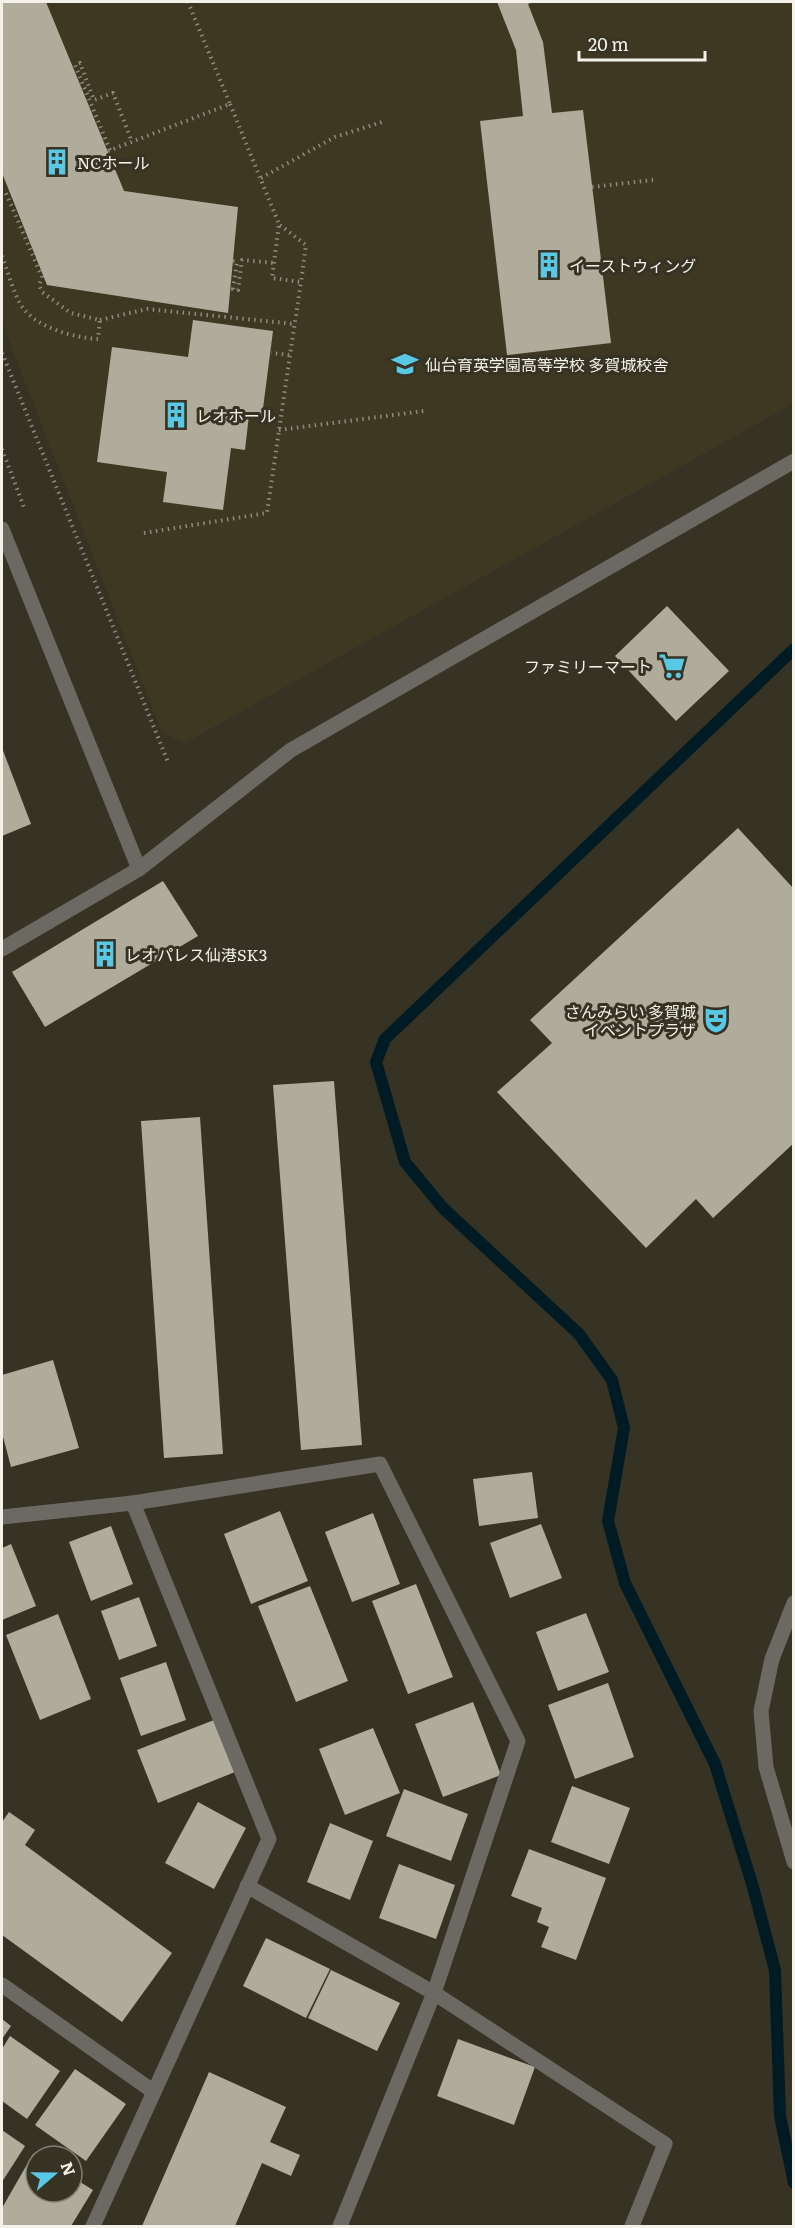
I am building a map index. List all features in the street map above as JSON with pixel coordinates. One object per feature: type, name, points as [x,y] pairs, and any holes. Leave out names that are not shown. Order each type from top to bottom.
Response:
[{"type":"street","points":[[2,949],[139,869],[291,750],[794,461]]},
{"type":"street","points":[[2,530],[139,869]]},
{"type":"street","points":[[2,1517],[133,1503],[380,1464],[518,1741],[434,1993],[340,2226]]},
{"type":"street","points":[[93,2226],[269,1839],[133,1503]]},
{"type":"street","points":[[794,1603],[772,1659],[761,1711],[766,1767],[794,1862]]},
{"type":"street","points":[[248,1886],[434,1993],[665,2144],[632,2226]]},
{"type":"street","points":[[2,1985],[154,2092]]},
{"type":"path","points":[[188,2],[279,224],[272,278],[300,282]]},
{"type":"path","points":[[132,142],[113,93],[94,100],[80,63],[75,65],[109,151],[230,104]]},
{"type":"path","points":[[261,178],[335,137],[385,121]]},
{"type":"path","points":[[592,188],[653,180]]},
{"type":"path","points":[[5,191],[42,277],[39,285],[42,292],[71,313],[100,320],[147,309],[295,324]]},
{"type":"path","points":[[144,533],[267,513],[306,246],[279,224]]},
{"type":"path","points":[[2,256],[22,308],[46,327],[86,339],[98,339],[100,320]]},
{"type":"path","points":[[233,261],[237,262],[233,289],[238,290],[242,260],[275,263]]},
{"type":"path","points":[[271,353],[290,355]]},
{"type":"path","points":[[2,354],[168,762]]},
{"type":"path","points":[[279,430],[424,411]]},
{"type":"shaded area","name":"仙台育英学園高等学校 多賀城校舎","points":[[2,2],[793,2],[793,404],[185,743],[162,733],[2,323]]},
{"type":"building","name":"NCホール","points":[[2,2],[46,2],[124,191],[238,207],[228,313],[47,285],[2,173]]},
{"type":"building","name":"イーストウィング","points":[[497,2],[534,2],[528,4],[543,42],[552,113],[583,110],[611,343],[507,355],[480,121],[523,116],[516,50]]},
{"type":"building","name":"レオホール","points":[[193,320],[273,331],[262,416],[249,415],[245,450],[231,448],[223,510],[163,502],[167,472],[97,462],[112,347],[188,357]]},
{"type":"building","points":[[667,606],[729,671],[676,721],[615,656]]},
{"type":"building","points":[[2,748],[31,824],[2,836]]},
{"type":"building","points":[[738,828],[794,889],[794,1143],[713,1218],[696,1199],[646,1248],[497,1092],[552,1043],[530,1020]]},
{"type":"building","name":"レオパレス仙港SK3","points":[[163,881],[198,936],[45,1027],[12,972]]},
{"type":"building","points":[[334,1081],[362,1445],[301,1450],[273,1085]]},
{"type":"building","points":[[200,1117],[223,1454],[164,1458],[141,1121]]},
{"type":"building","points":[[53,1360],[79,1448],[11,1467],[2,1433],[2,1375]]},
{"type":"building","points":[[532,1472],[538,1518],[479,1526],[473,1479]]},
{"type":"building","points":[[280,1511],[308,1581],[251,1604],[224,1534]]},
{"type":"building","points":[[373,1513],[400,1584],[352,1602],[325,1532]]},
{"type":"building","points":[[541,1524],[562,1578],[510,1598],[490,1543]]},
{"type":"building","points":[[111,1526],[133,1584],[91,1601],[69,1542]]},
{"type":"building","points":[[11,1544],[36,1606],[2,1620],[2,1548]]},
{"type":"building","points":[[416,1584],[453,1677],[408,1694],[372,1601]]},
{"type":"building","points":[[310,1586],[348,1681],[296,1702],[258,1606]]},
{"type":"building","points":[[139,1597],[157,1646],[119,1660],[101,1611]]},
{"type":"building","points":[[586,1613],[609,1672],[558,1691],[536,1632]]},
{"type":"building","points":[[58,1614],[91,1699],[40,1720],[6,1635]]},
{"type":"building","points":[[166,1662],[186,1720],[141,1736],[120,1678]]},
{"type":"building","points":[[608,1683],[634,1757],[575,1779],[548,1705]]},
{"type":"building","points":[[473,1702],[501,1775],[443,1797],[415,1724]]},
{"type":"building","points":[[214,1720],[235,1772],[158,1803],[137,1750]]},
{"type":"building","points":[[373,1728],[400,1793],[345,1815],[319,1749]]},
{"type":"building","points":[[572,1786],[630,1808],[609,1864],[551,1842]]},
{"type":"building","points":[[404,1789],[468,1814],[451,1861],[386,1836]]},
{"type":"building","points":[[198,1802],[246,1828],[214,1889],[165,1863]]},
{"type":"building","points":[[9,1812],[35,1830],[25,1845],[172,1953],[122,2022],[2,1935],[2,1822]]},
{"type":"building","points":[[330,1823],[373,1841],[350,1900],[307,1882]]},
{"type":"building","points":[[529,1849],[606,1878],[576,1960],[541,1947],[549,1927],[537,1922],[542,1908],[511,1896]]},
{"type":"building","points":[[399,1864],[455,1885],[436,1939],[379,1918]]},
{"type":"building","points":[[266,1938],[330,1969],[306,2018],[243,1986]]},
{"type":"building","points":[[331,1970],[400,2003],[377,2051],[308,2018]]},
{"type":"building","points":[[2,2019],[11,2026],[2,2039]]},
{"type":"building","points":[[10,2036],[60,2071],[27,2119],[2,2101],[2,2049]]},
{"type":"building","points":[[458,2039],[535,2067],[514,2125],[437,2096]]},
{"type":"building","points":[[75,2069],[126,2104],[86,2161],[84,2160],[84,2144],[62,2144],[35,2125]]},
{"type":"building","points":[[209,2072],[286,2107],[270,2142],[300,2155],[291,2176],[262,2163],[235,2226],[142,2226]]},
{"type":"building","points":[[2,2130],[24,2148],[2,2182]]},
{"type":"building","points":[[24,2170],[24,2204],[84,2204],[84,2184],[93,2190],[71,2226],[2,2226],[2,2208]]},
{"type":"waterway","points":[[794,649],[385,1039],[376,1062],[405,1162],[443,1208],[579,1334],[612,1380],[624,1428],[608,1521],[625,1583],[715,1764],[753,1887],[775,1970],[780,2116],[794,2183]]},
{"type":"place","name":"NCホール","points":[[57,162]]},
{"type":"place","name":"イーストウィング","points":[[549,265]]},
{"type":"place","name":"仙台育英学園高等学校 多賀城校舎","points":[[405,364]]},
{"type":"place","name":"レオホール","points":[[176,415]]},
{"type":"place","name":"ファミリーマート","points":[[672,666]]},
{"type":"place","name":"レオパレス仙港SK3","points":[[105,954]]},
{"type":"place","name":"さんみらい 多賀城 イベントプラザ","points":[[716,1020]]}]
